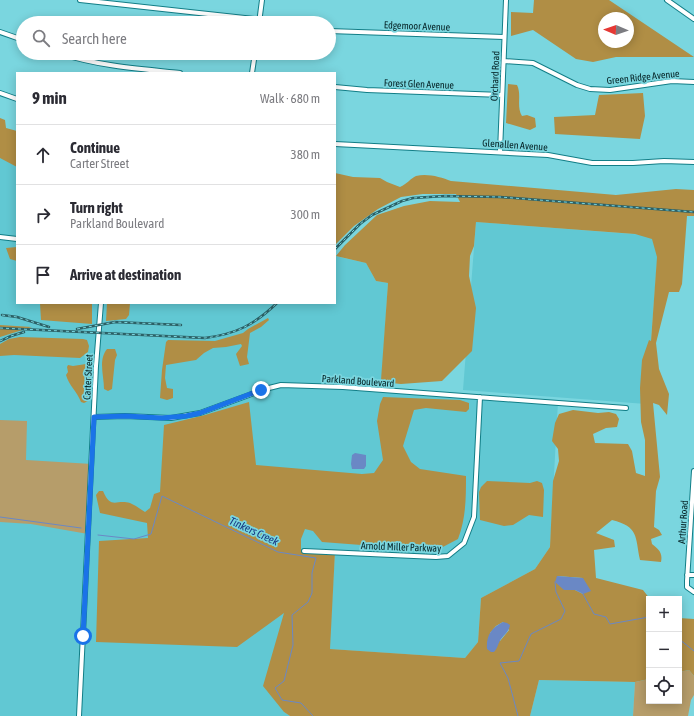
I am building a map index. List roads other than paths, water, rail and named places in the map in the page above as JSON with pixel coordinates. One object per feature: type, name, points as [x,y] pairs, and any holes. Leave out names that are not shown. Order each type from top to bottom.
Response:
[{"type":"street","points":[[80,0],[216,16]]},
{"type":"street","points":[[260,16],[262,0]]},
{"type":"street","name":"Orchard Road","points":[[500,152],[506,0]]},
{"type":"street","points":[[667,0],[694,19]]},
{"type":"street","name":"Edgemoor Avenue","points":[[336,30],[504,37]]},
{"type":"street","points":[[0,32],[16,38]]},
{"type":"street","points":[[85,60],[115,66],[171,72]]},
{"type":"street","points":[[252,72],[254,60]]},
{"type":"street","name":"Green Ridge Avenue","points":[[504,61],[533,63],[577,85],[590,89],[610,90],[672,81],[694,82]]},
{"type":"street","name":"Forest Glen Avenue","points":[[336,87],[367,90],[502,94]]},
{"type":"street","points":[[0,94],[16,99]]},
{"type":"street","name":"Glenallen Avenue","points":[[336,144],[548,155],[592,163],[615,164],[664,161],[694,162]]},
{"type":"street","points":[[0,237],[16,239]]},
{"type":"street","name":"Carter Street","points":[[79,716],[96,366],[101,304]]},
{"type":"street","name":"Parkland Boulevard","points":[[94,417],[126,416],[171,418],[200,413],[265,389],[281,385],[343,387],[626,408]]},
{"type":"street","name":"Arnold Miller Parkway","points":[[304,551],[436,557],[448,556],[464,544],[474,517],[480,397]]},
{"type":"street","name":"Arthur Road","points":[[694,470],[687,575],[688,587],[694,592]]},
{"type":"street","points":[[687,575],[694,575]]},
{"type":"waterway","name":"Tinkers Creek","points":[[98,535],[134,539],[151,534],[162,496],[278,552],[316,558],[312,573],[312,593],[308,602],[292,615],[293,645],[284,681],[275,688],[282,700],[301,703],[313,716]]},
{"type":"waterway","name":"Tinkers Creek","points":[[0,517],[81,528]]},
{"type":"waterway","name":"Tinkers Creek","points":[[518,716],[508,678],[500,663],[519,661],[531,634],[561,619],[565,611],[556,592],[555,582]]},
{"type":"waterway","name":"Tinkers Creek","points":[[583,594],[594,614],[606,617],[610,624],[646,618]]},
{"type":"waterway","name":"Tinkers Creek","points":[[682,641],[694,651]]},
{"type":"railway","points":[[336,248],[360,224],[372,215],[402,201],[413,198],[445,196],[500,197],[694,212]]},
{"type":"railway","points":[[0,328],[205,338],[226,334],[244,327],[269,311],[276,304]]},
{"type":"railway","points":[[2,315],[17,317],[49,327]]},
{"type":"railway","points":[[77,329],[115,322],[181,325]]},
{"type":"railway","points":[[0,341],[24,332]]}]
